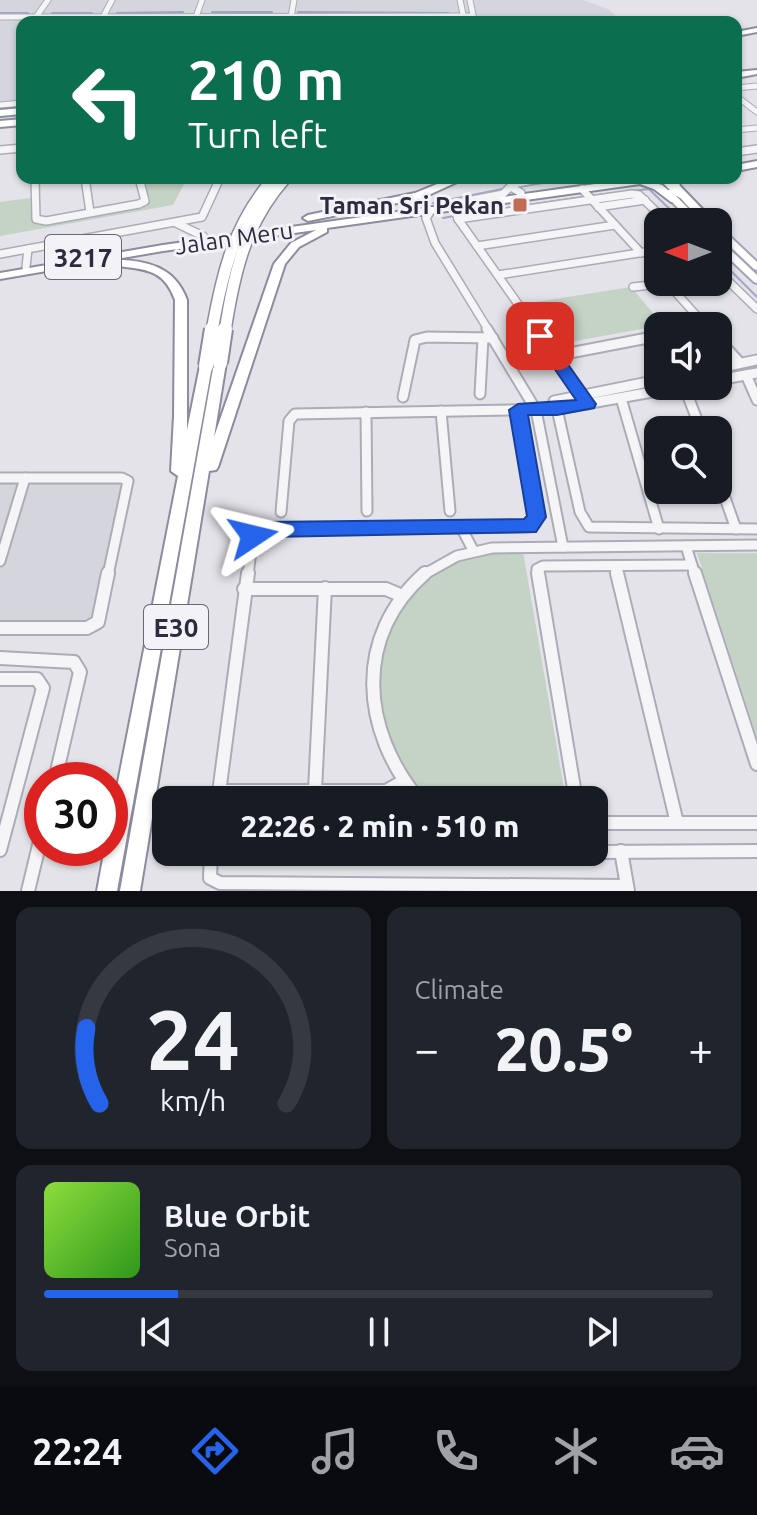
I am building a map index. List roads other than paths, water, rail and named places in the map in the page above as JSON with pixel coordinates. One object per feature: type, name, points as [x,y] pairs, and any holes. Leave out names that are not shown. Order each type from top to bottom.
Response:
[{"type":"highway","name":"E30","points":[[130,891],[178,614],[234,235],[251,202],[268,184]]},
{"type":"highway","name":"E30","points":[[107,891],[175,531],[213,364],[245,235],[263,202],[280,184]]},
{"type":"highway","points":[[166,244],[418,196],[447,184]]},
{"type":"highway","name":"Jalan Meru","points":[[0,273],[431,211],[456,213],[520,191],[569,184]]},
{"type":"highway","points":[[520,191],[580,184]]},
{"type":"highway","name":"Jalan Meru","points":[[22,270],[166,244],[456,213],[627,184]]},
{"type":"highway","points":[[588,192],[650,184],[675,200]]},
{"type":"highway","points":[[674,184],[693,208]]},
{"type":"highway","points":[[178,614],[212,463],[280,264],[295,245],[318,232],[398,216]]},
{"type":"highway","points":[[22,270],[118,262],[167,274],[178,287],[181,300],[181,416],[175,531]]},
{"type":"main road","points":[[662,184],[686,208]]},
{"type":"main road","points":[[664,184],[690,208]]},
{"type":"main road","points":[[732,243],[757,267]]},
{"type":"main road","points":[[732,256],[757,280]]},
{"type":"street","points":[[37,16],[48,0]]},
{"type":"street","points":[[104,16],[112,0]]},
{"type":"street","points":[[196,16],[202,0]]},
{"type":"street","points":[[0,16],[291,16],[294,0]]},
{"type":"street","points":[[35,184],[36,219],[46,221],[145,201],[140,184]]},
{"type":"street","points":[[86,184],[90,212]]},
{"type":"street","points":[[0,254],[202,217],[217,184]]},
{"type":"street","points":[[520,191],[529,184]]},
{"type":"street","points":[[588,192],[642,197],[653,208]]},
{"type":"street","points":[[588,192],[641,253]]},
{"type":"street","points":[[598,207],[642,197]]},
{"type":"street","points":[[431,211],[426,218],[428,227],[488,338],[536,410],[563,547]]},
{"type":"street","points":[[456,213],[588,404]]},
{"type":"street","points":[[176,223],[203,236]]},
{"type":"street","points":[[477,246],[615,225]]},
{"type":"street","points":[[22,270],[28,249]]},
{"type":"street","points":[[498,275],[644,252]]},
{"type":"street","points":[[732,286],[757,309]]},
{"type":"street","points":[[633,287],[644,288]]},
{"type":"street","points":[[683,296],[695,312]]},
{"type":"street","points":[[403,397],[415,340],[427,337],[488,338]]},
{"type":"street","points":[[480,394],[488,338]]},
{"type":"street","points":[[554,356],[644,339]]},
{"type":"street","points":[[732,354],[740,363]]},
{"type":"street","points":[[732,365],[757,360]]},
{"type":"street","points":[[732,378],[757,373]]},
{"type":"street","points":[[746,375],[757,400]]},
{"type":"street","points":[[281,512],[290,417],[301,412],[536,410],[581,395],[644,383]]},
{"type":"street","points":[[556,405],[588,404],[644,394]]},
{"type":"street","points":[[621,398],[659,529]]},
{"type":"street","points":[[556,405],[585,523],[595,529],[757,529]]},
{"type":"street","points":[[219,786],[253,536],[266,530],[520,528],[534,523],[537,517],[518,410]]},
{"type":"street","points":[[441,411],[450,511]]},
{"type":"street","points":[[366,412],[367,511]]},
{"type":"street","points":[[0,478],[122,478],[128,481],[100,618],[96,624],[87,628],[0,628]]},
{"type":"street","points":[[0,561],[25,478]]},
{"type":"street","points":[[727,504],[736,529]]},
{"type":"street","points":[[462,529],[473,550]]},
{"type":"street","points":[[408,786],[383,744],[376,707],[375,672],[381,627],[400,595],[435,565],[473,550],[757,545]]},
{"type":"street","points":[[686,546],[757,764]]},
{"type":"street","points":[[574,786],[536,574],[543,566],[692,565]]},
{"type":"street","points":[[615,566],[677,823]]},
{"type":"street","points":[[315,786],[325,588]]},
{"type":"street","points":[[244,589],[386,589],[400,595]]},
{"type":"street","points":[[0,658],[62,659],[74,662],[80,672],[59,762]]},
{"type":"street","points":[[0,679],[37,679],[41,683],[42,695],[1,846]]},
{"type":"street","points":[[395,786],[404,781]]},
{"type":"street","points":[[608,823],[757,823]]},
{"type":"street","points":[[608,851],[757,851]]},
{"type":"street","points":[[210,866],[210,878],[220,883],[627,888],[621,851]]},
{"type":"street","points":[[28,891],[34,866]]},
{"type":"waterway","points":[[117,13],[183,12]]},
{"type":"waterway","points":[[212,12],[272,12]]},
{"type":"waterway","points":[[298,12],[448,13]]},
{"type":"waterway","points":[[0,13],[28,13]]},
{"type":"waterway","points":[[52,13],[92,13]]},
{"type":"waterway","points":[[522,186],[536,184]]},
{"type":"waterway","points":[[433,203],[502,189]]},
{"type":"waterway","points":[[597,195],[649,189],[669,208]]},
{"type":"waterway","points":[[460,215],[582,197]]},
{"type":"waterway","points":[[443,218],[454,216]]},
{"type":"waterway","points":[[732,272],[757,297]]},
{"type":"place","name":"Taman Sri Pekan","points":[[520,205]]}]
